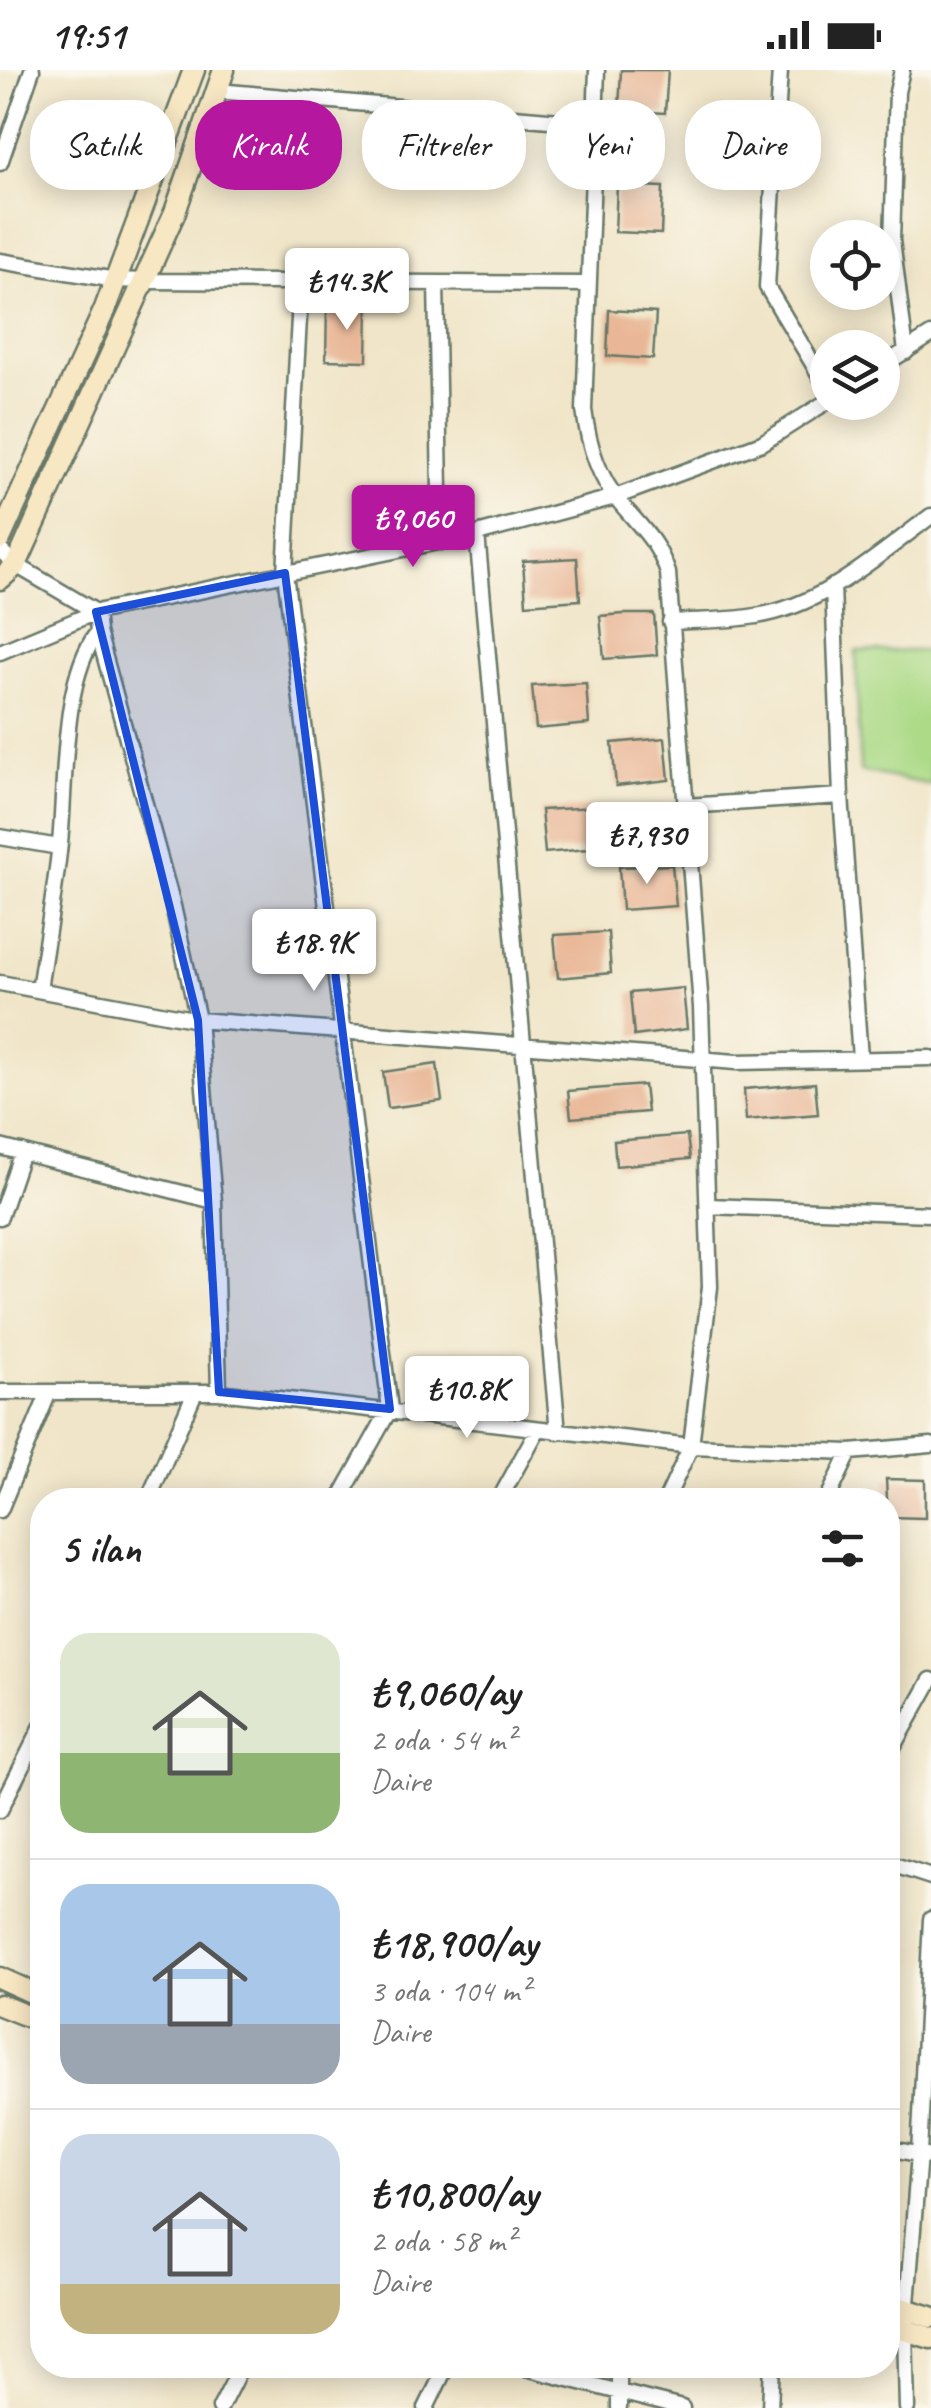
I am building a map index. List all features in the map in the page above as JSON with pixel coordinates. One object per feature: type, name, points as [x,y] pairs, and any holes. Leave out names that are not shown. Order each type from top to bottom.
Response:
[{"type":"street","points":[[0,163],[32,70]]},
{"type":"street","points":[[0,539],[116,280],[194,70]]},
{"type":"street","points":[[596,100],[597,70]]},
{"type":"street","points":[[780,70],[767,288],[810,359]]},
{"type":"street","points":[[902,70],[892,240],[906,352]]},
{"type":"street","points":[[96,612],[5,564],[175,212],[221,80],[546,118]]},
{"type":"street","points":[[0,110],[16,111]]},
{"type":"street","points":[[592,190],[584,410],[589,444],[615,497],[660,549],[668,573],[703,1060],[710,1288],[691,1446],[672,1488]]},
{"type":"street","points":[[0,261],[116,280],[587,284]]},
{"type":"street","points":[[302,282],[285,573],[390,1409],[346,1488]]},
{"type":"street","points":[[436,283],[442,542]]},
{"type":"street","points":[[900,356],[931,336]]},
{"type":"street","points":[[0,652],[96,612],[442,542],[615,497],[762,443],[810,412]]},
{"type":"street","points":[[670,622],[755,616],[799,604],[832,586],[931,516]]},
{"type":"street","points":[[477,534],[558,1432]]},
{"type":"street","points":[[832,586],[841,796],[860,1058]]},
{"type":"street","points":[[96,612],[98,632],[173,906],[198,1020],[214,1200],[219,1392]]},
{"type":"street","points":[[39,990],[59,847],[74,678],[86,646],[98,632]]},
{"type":"street","points":[[686,806],[841,796]]},
{"type":"street","points":[[0,837],[59,847]]},
{"type":"street","points":[[0,983],[198,1020],[736,1062],[931,1058]]},
{"type":"street","points":[[0,1147],[214,1200]]},
{"type":"street","points":[[0,1217],[22,1152]]},
{"type":"street","points":[[708,1206],[931,1214]]},
{"type":"street","points":[[0,1392],[219,1392],[691,1446],[850,1452],[931,1445]]},
{"type":"street","points":[[0,1510],[49,1392]]},
{"type":"street","points":[[153,1488],[195,1392]]},
{"type":"street","points":[[506,1488],[538,1429]]},
{"type":"street","points":[[833,1488],[850,1452]]},
{"type":"street","points":[[900,1736],[931,1680]]},
{"type":"street","points":[[0,1810],[30,1750]]},
{"type":"street","points":[[900,1867],[931,1876]]},
{"type":"street","points":[[900,2295],[925,2156],[931,1919]]},
{"type":"street","points":[[0,1978],[30,1992]]},
{"type":"street","points":[[0,2004],[30,2017]]},
{"type":"street","points":[[900,2151],[925,2156]]},
{"type":"street","points":[[900,2317],[931,2317]]},
{"type":"street","points":[[900,2319],[931,2338]]},
{"type":"street","points":[[900,2350],[907,2408]]},
{"type":"street","points":[[220,2408],[235,2378]]},
{"type":"street","points":[[426,2408],[440,2378]]},
{"type":"street","points":[[569,2378],[682,2408]]},
{"type":"street","points":[[619,2378],[619,2408]]},
{"type":"street","points":[[770,2408],[771,2378]]},
{"type":"highlighted area","points":[[285,573],[390,1409],[219,1392],[198,1020],[96,612]]},
{"type":"green space","points":[[856,651],[931,651],[931,785],[860,771]]},
{"type":"building","points":[[621,70],[668,70],[665,113],[665,100],[620,100]]},
{"type":"building","points":[[617,190],[663,190],[661,234],[615,232]]},
{"type":"building","points":[[327,305],[368,306],[367,361],[326,360]]},
{"type":"building","points":[[609,310],[656,313],[653,359],[607,356]]},
{"type":"building","points":[[577,558],[580,600],[526,604],[523,561]]},
{"type":"building","points":[[654,614],[657,655],[604,659],[600,616]]},
{"type":"building","points":[[586,683],[589,724],[536,729],[532,686]]},
{"type":"building","points":[[665,738],[669,780],[616,786],[612,743]]},
{"type":"building","points":[[595,807],[598,848],[545,853],[541,810]]},
{"type":"building","points":[[672,865],[676,906],[622,910],[619,867]]},
{"type":"building","points":[[608,932],[611,973],[558,978],[554,935]]},
{"type":"building","points":[[683,988],[687,1029],[634,1036],[630,993]]},
{"type":"building","points":[[437,1064],[442,1101],[388,1108],[383,1072]]},
{"type":"building","points":[[815,1083],[818,1114],[746,1120],[744,1089]]},
{"type":"building","points":[[644,1085],[647,1112],[571,1118],[568,1091]]},
{"type":"building","points":[[687,1135],[690,1159],[616,1166],[614,1141]]},
{"type":"building","points":[[886,1479],[925,1480],[925,1518],[900,1517],[900,1488],[886,1488]]}]
